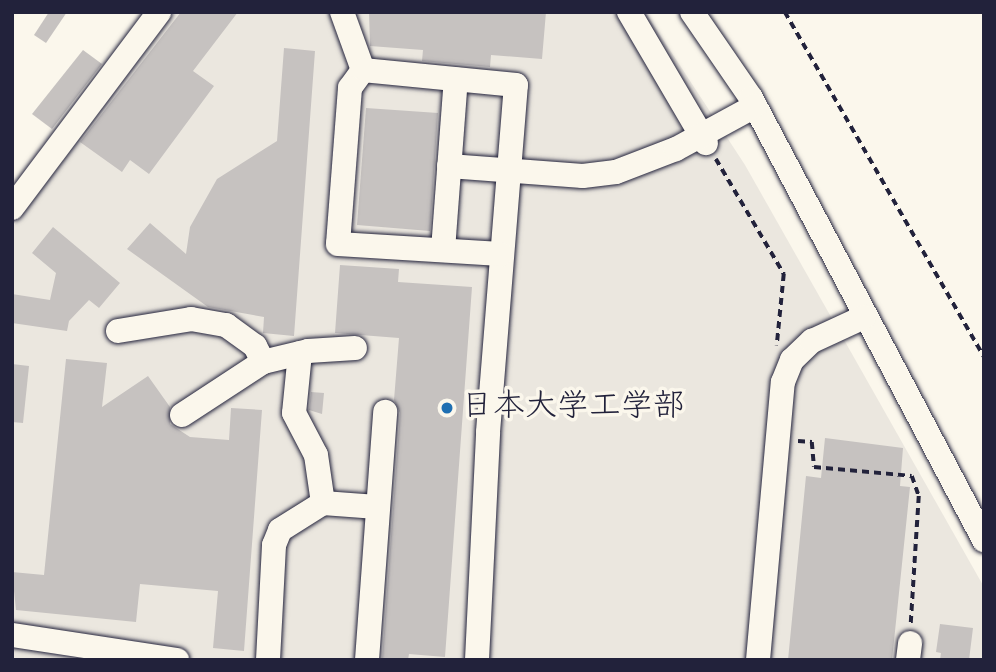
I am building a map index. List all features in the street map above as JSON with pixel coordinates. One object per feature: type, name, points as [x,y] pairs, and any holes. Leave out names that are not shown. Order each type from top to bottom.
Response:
[{"type":"street","points":[[13,206],[159,12]]},
{"type":"street","points":[[342,12],[363,70]]},
{"type":"street","points":[[629,12],[703,139]]},
{"type":"street","points":[[692,12],[755,106],[984,540]]},
{"type":"street","points":[[363,70],[516,85],[501,254],[477,660]]},
{"type":"street","points":[[363,70],[350,88],[338,244],[501,254]]},
{"type":"street","points":[[443,250],[456,79]]},
{"type":"street","points":[[449,166],[583,176],[616,172],[703,139],[755,106]]},
{"type":"street","points":[[758,660],[783,382],[792,360],[812,341],[864,317]]},
{"type":"street","points":[[118,331],[191,319],[226,325],[255,346],[264,362]]},
{"type":"street","points":[[182,415],[264,362],[300,353],[355,348]]},
{"type":"street","points":[[300,353],[294,413],[316,455],[323,503]]},
{"type":"street","points":[[367,660],[385,412]]},
{"type":"street","points":[[268,660],[274,545],[280,530],[323,503],[377,507]]},
{"type":"street","points":[[12,635],[177,660]]},
{"type":"path","points":[[785,12],[984,357]]},
{"type":"path","points":[[703,139],[785,274],[776,351]]},
{"type":"path","points":[[778,440],[812,442],[814,467],[912,476],[919,496],[909,653]]},
{"type":"shaded area","name":"日本大学工学部","points":[[175,12],[645,12],[745,165],[984,587],[984,660],[12,660],[12,228]]},
{"type":"building","points":[[49,12],[67,12],[46,43],[34,35]]},
{"type":"building","points":[[181,12],[238,12],[193,71],[214,86],[149,174],[130,160],[122,172],[80,142]]},
{"type":"building","points":[[369,12],[546,12],[542,59],[491,55],[490,67],[422,61],[423,50],[370,46]]},
{"type":"building","points":[[284,48],[315,51],[294,336],[263,333],[264,317],[208,307],[127,249],[150,223],[186,254],[190,227],[217,179],[277,141]]},
{"type":"building","points":[[83,50],[102,64],[52,129],[32,114]]},
{"type":"building","points":[[366,108],[438,113],[430,231],[357,225]]},
{"type":"building","points":[[53,227],[120,283],[99,308],[89,300],[69,321],[67,331],[12,323],[12,294],[50,300],[56,273],[32,253]]},
{"type":"building","points":[[340,265],[399,269],[398,282],[472,287],[445,657],[409,654],[408,660],[382,660],[400,413],[394,400],[399,338],[335,333]]},
{"type":"building","points":[[66,359],[107,363],[102,407],[148,376],[170,407],[170,424],[190,437],[229,440],[231,408],[262,410],[244,651],[213,648],[218,591],[140,584],[136,622],[16,610],[12,572],[44,575]]},
{"type":"building","points":[[12,364],[29,366],[23,423],[12,422]]},
{"type":"building","points":[[311,392],[324,393],[322,414],[309,410]]},
{"type":"building","points":[[825,438],[903,448],[900,486],[910,487],[892,660],[788,660],[806,476],[821,478]]},
{"type":"building","points":[[940,624],[973,628],[969,660],[940,660],[941,653],[936,652]]},
{"type":"place","name":"日本大学工学部","points":[[447,408]]}]
